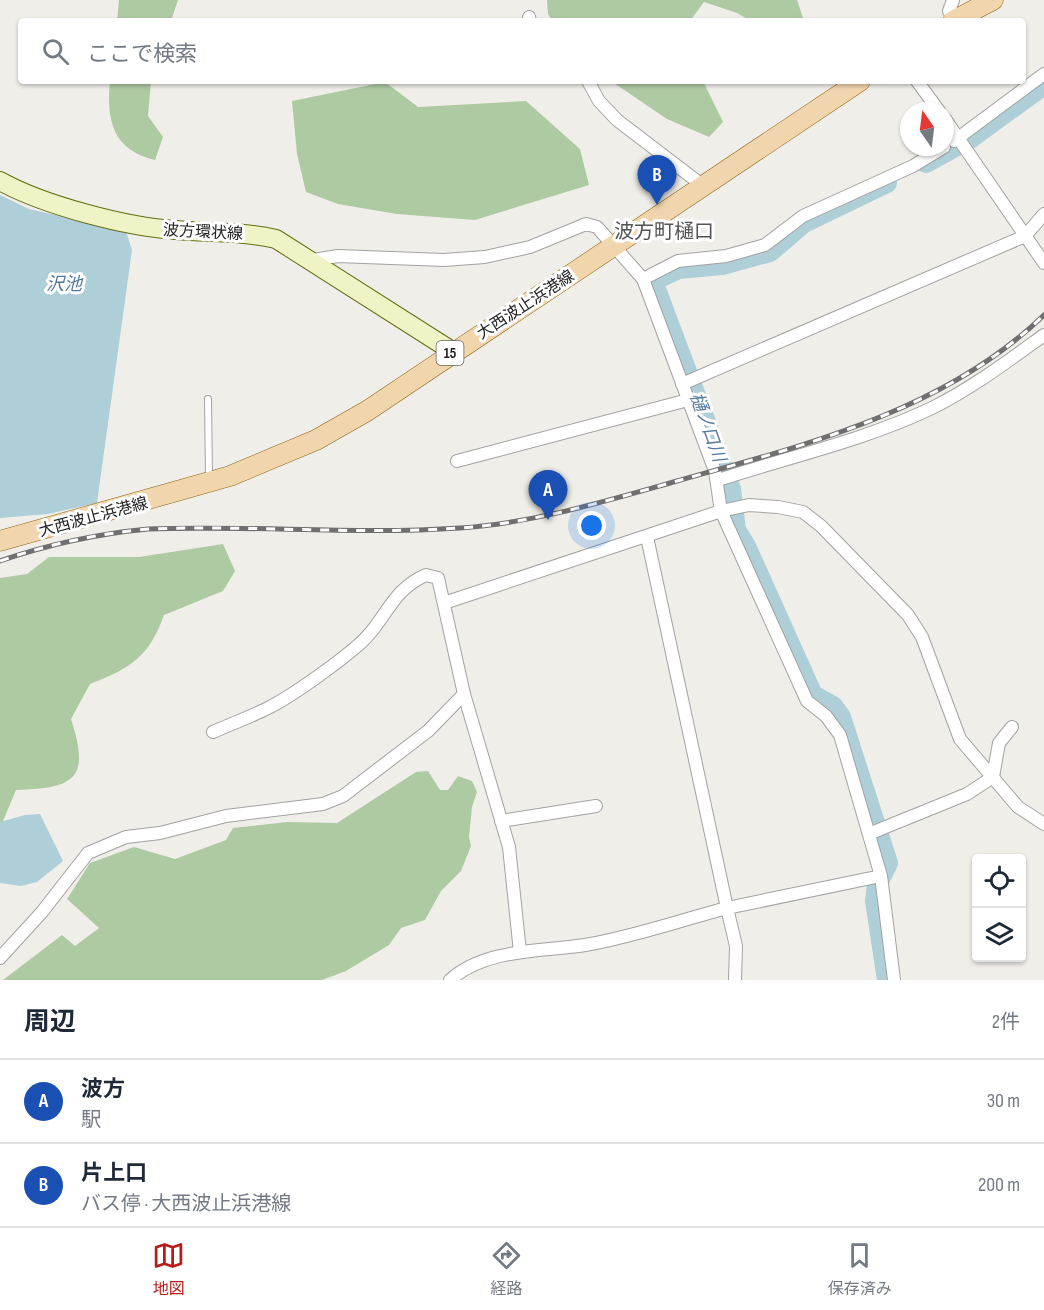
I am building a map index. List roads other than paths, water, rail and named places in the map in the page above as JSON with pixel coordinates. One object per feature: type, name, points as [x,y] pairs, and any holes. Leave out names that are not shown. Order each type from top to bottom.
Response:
[{"type":"main road","points":[[959,18],[993,0]]},
{"type":"main road","name":"大西波止浜港線","points":[[0,541],[209,483],[271,461],[316,440],[367,411],[452,351],[855,84]]},
{"type":"main road","name":"波方環状線","points":[[0,181],[25,195],[141,227],[244,232],[276,239],[313,260],[452,351]]},
{"type":"street","points":[[952,18],[949,11],[953,0]]},
{"type":"street","points":[[954,141],[1044,74]]},
{"type":"street","points":[[590,84],[599,101],[616,120],[702,185]]},
{"type":"street","points":[[919,84],[932,102]]},
{"type":"street","points":[[954,131],[1044,263]]},
{"type":"street","points":[[643,279],[678,261],[726,256],[765,245],[803,216],[913,166],[930,156]]},
{"type":"street","points":[[682,384],[1025,236],[1044,214]]},
{"type":"street","points":[[313,260],[338,256],[434,260],[485,256],[530,247],[586,224],[597,227],[643,279],[718,480],[721,511],[807,701],[826,716],[840,735],[882,876],[894,980]]},
{"type":"street","points":[[718,480],[887,426],[931,408],[970,387],[1044,335]]},
{"type":"street","points":[[457,461],[688,400]]},
{"type":"street","points":[[444,603],[721,511],[749,505],[803,512],[822,526],[908,615],[922,637],[960,739],[1018,807],[1044,824]]},
{"type":"street","points":[[647,537],[736,946],[735,980]]},
{"type":"street","points":[[213,732],[270,707],[358,646],[383,617],[397,593],[411,581],[426,575],[438,579],[464,694],[508,846],[520,952]]},
{"type":"street","points":[[0,958],[42,912],[88,853],[126,837],[160,833],[226,816],[323,804],[344,796],[428,731],[464,694]]},
{"type":"street","points":[[871,833],[967,794],[993,777],[999,743],[1012,727]]},
{"type":"street","points":[[501,821],[596,806]]},
{"type":"street","points":[[450,980],[458,973],[482,962],[520,952],[586,945],[727,908],[882,876]]},
{"type":"lane","points":[[208,399],[209,483]]},
{"type":"water","name":"沢池","points":[[0,195],[29,209],[126,231],[132,250],[97,503],[48,514],[0,518]]},
{"type":"water","points":[[40,814],[63,861],[37,882],[21,886],[0,883],[0,822],[25,815]]},
{"type":"waterway","name":"樋ノ口川","points":[[926,163],[970,139],[1044,85]]},
{"type":"waterway","name":"樋ノ口川","points":[[887,183],[804,223],[770,252],[722,265],[679,269],[653,281],[731,489],[736,530],[746,546],[813,695],[833,706],[841,717],[888,863],[877,885],[875,901],[887,980]]},
{"type":"railway","points":[[0,561],[73,540],[148,529],[421,530],[488,525],[570,510],[774,453],[871,421],[963,376],[1005,348],[1044,315]]},
{"type":"place","name":"片上口","points":[[657,205]]},
{"type":"place","name":"波方","points":[[548,520]]},
{"type":"district","name":"波方町樋口","points":[[664,231]]}]
